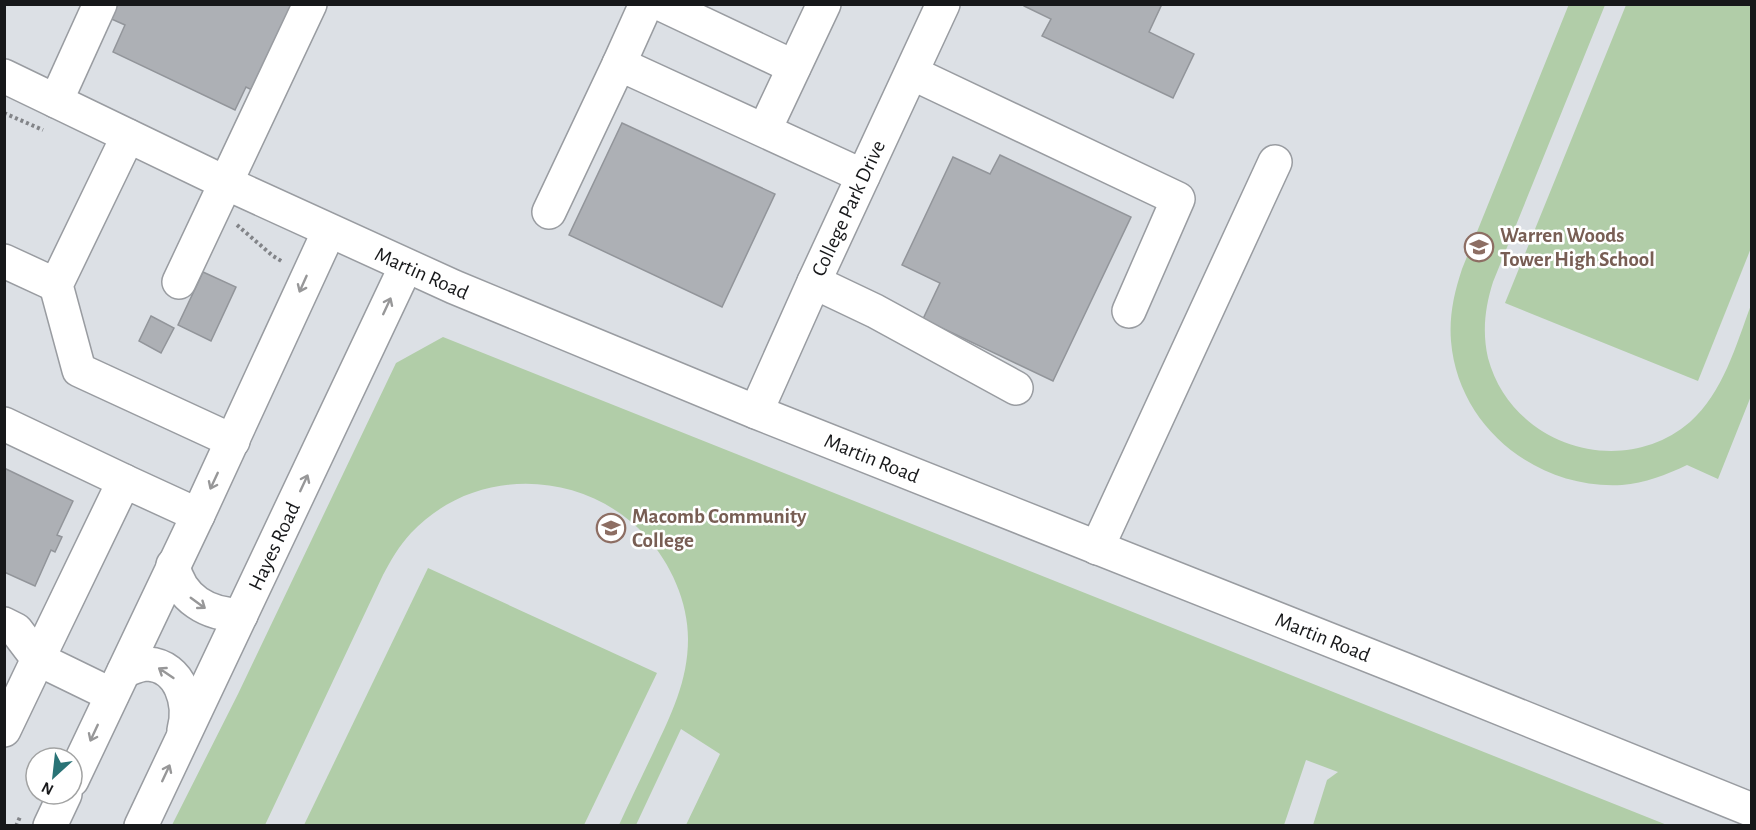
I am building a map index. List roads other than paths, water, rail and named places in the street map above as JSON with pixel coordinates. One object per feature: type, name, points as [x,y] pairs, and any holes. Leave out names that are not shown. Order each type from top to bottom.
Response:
[{"type":"street","points":[[51,116],[100,4]]},
{"type":"street","points":[[179,282],[310,4]]},
{"type":"street","points":[[549,212],[646,4]]},
{"type":"street","points":[[661,4],[794,67]]},
{"type":"street","points":[[765,129],[824,4]]},
{"type":"street","name":"College Park Drive","points":[[756,412],[813,282],[943,4]]},
{"type":"street","points":[[619,64],[765,129],[863,176]]},
{"type":"street","points":[[912,73],[1178,199],[1129,311]]},
{"type":"street","name":"Martin Road","points":[[4,76],[51,116],[128,136],[219,197],[329,231],[406,266],[756,412],[1752,810]]},
{"type":"street","points":[[128,136],[56,285],[79,370],[233,441]]},
{"type":"street","points":[[1097,548],[1275,162]]},
{"type":"street","points":[[84,755],[233,441],[329,231]]},
{"type":"street","points":[[4,261],[56,285]]},
{"type":"street","name":"Hayes Road","points":[[141,825],[406,266]]},
{"type":"street","points":[[813,282],[875,311],[1016,388]]},
{"type":"street","points":[[4,424],[198,515]]},
{"type":"street","points":[[4,730],[124,481]]},
{"type":"street","points":[[173,565],[180,585],[198,604],[226,615],[241,615]]},
{"type":"street","points":[[4,624],[16,630],[38,659],[118,683]]},
{"type":"street","points":[[118,683],[137,666],[148,664],[161,668],[174,678],[183,690],[187,708],[180,744]]},
{"type":"street","points":[[50,825],[59,806]]},
{"type":"place","name":"Warren Woods Tower High School","points":[[1479,247]]},
{"type":"place","name":"Macomb Community College","points":[[611,528]]}]
